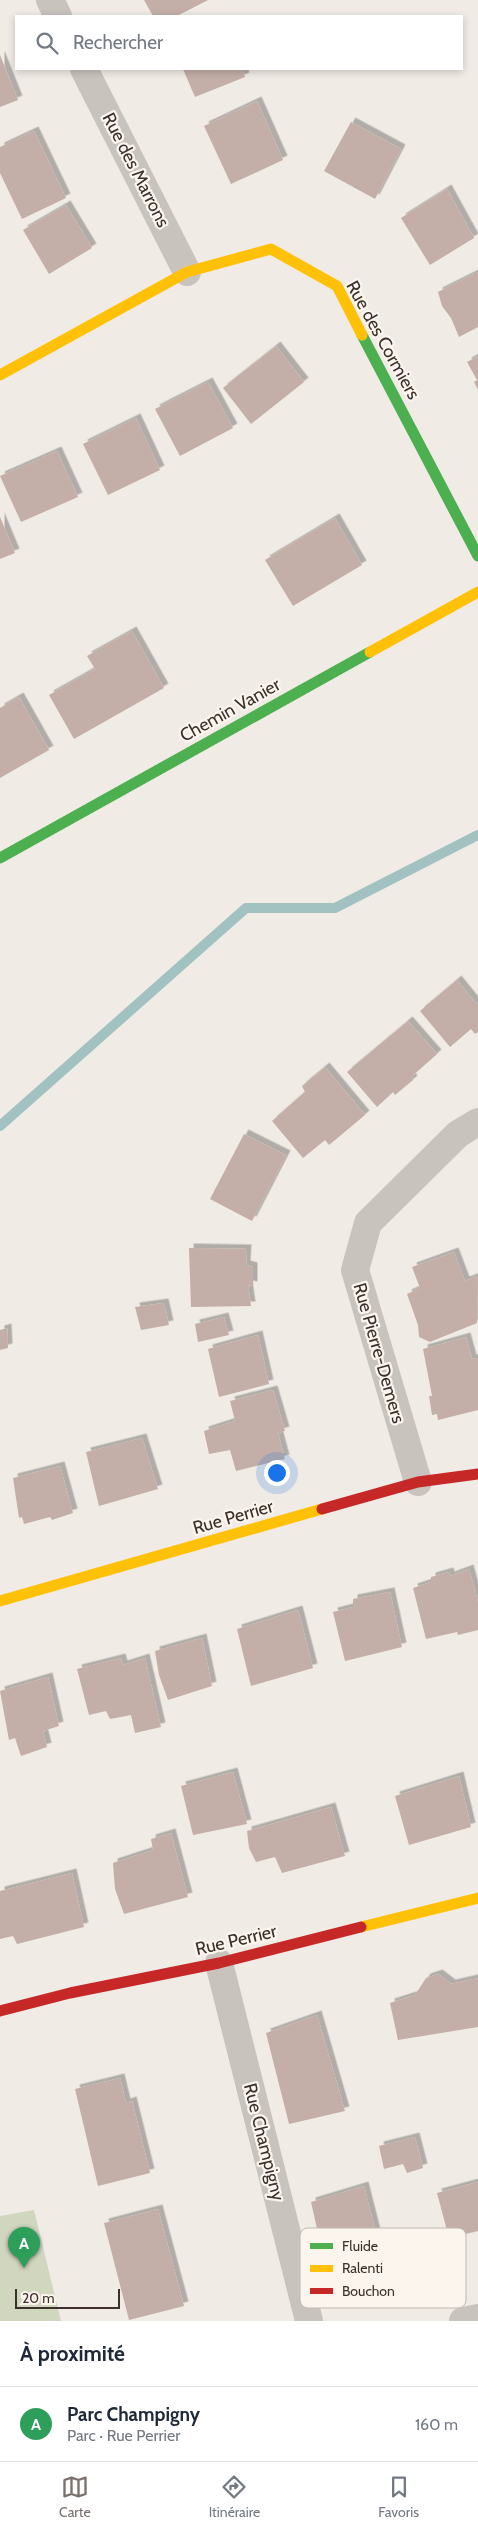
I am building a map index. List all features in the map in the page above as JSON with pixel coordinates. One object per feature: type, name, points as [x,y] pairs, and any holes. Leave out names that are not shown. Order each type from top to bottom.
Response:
[{"type":"street","points":[[50,0],[58,15]]},
{"type":"street","name":"Rue des Marrons","points":[[85,70],[187,272]]},
{"type":"street","name":"Rue des Cormiers","points":[[0,374],[187,272],[271,249],[337,286],[478,556]]},
{"type":"street","name":"Chemin Vanier","points":[[0,858],[478,592]]},
{"type":"street","name":"Rue Pierre-Demers","points":[[418,1482],[355,1270],[368,1223],[458,1134],[478,1122]]},
{"type":"street","name":"Rue Perrier","points":[[0,1601],[418,1482],[478,1474]]},
{"type":"street","name":"Rue Perrier","points":[[0,2011],[70,1993],[219,1963],[478,1898]]},
{"type":"street","name":"Rue Champigny","points":[[219,1963],[300,2285]]},
{"type":"street","name":"Rue Champigny","points":[[306,2308],[309,2321]]},
{"type":"street","points":[[463,2321],[478,2318]]},
{"type":"green space","points":[[34,2210],[61,2321],[0,2321],[0,2216]]},
{"type":"building","points":[[144,0],[208,0],[179,15],[152,15]]},
{"type":"building","points":[[0,55],[18,100],[0,107]]},
{"type":"building","points":[[183,70],[242,70],[245,77],[195,97]]},
{"type":"building","points":[[257,101],[283,160],[231,184],[204,126]]},
{"type":"building","points":[[351,122],[401,149],[375,199],[324,171]]},
{"type":"building","points":[[34,131],[66,198],[22,219],[0,173],[0,147]]},
{"type":"building","points":[[447,189],[474,238],[430,265],[401,218]]},
{"type":"building","points":[[66,205],[92,248],[49,274],[23,230]]},
{"type":"building","points":[[478,272],[478,327],[459,337],[451,318],[442,306],[438,292]]},
{"type":"building","points":[[276,346],[304,382],[251,424],[223,388]]},
{"type":"building","points":[[478,356],[478,390],[474,382],[477,380],[467,362]]},
{"type":"building","points":[[208,382],[233,428],[180,456],[155,409]]},
{"type":"building","points":[[136,418],[160,470],[108,495],[83,444]]},
{"type":"building","points":[[57,451],[78,497],[21,522],[0,476]]},
{"type":"building","points":[[0,517],[15,553],[0,559]]},
{"type":"building","points":[[335,518],[362,565],[293,606],[265,560]]},
{"type":"building","points":[[132,631],[164,688],[74,739],[49,695],[95,669],[87,656]]},
{"type":"building","points":[[19,697],[49,750],[0,778],[0,708]]},
{"type":"building","points":[[457,980],[478,1006],[478,1032],[475,1034],[471,1029],[450,1047],[420,1011]]},
{"type":"building","points":[[408,1021],[437,1054],[411,1077],[413,1080],[395,1095],[393,1092],[377,1107],[347,1072]]},
{"type":"building","points":[[325,1067],[365,1115],[329,1145],[325,1140],[303,1158],[272,1121],[305,1092],[302,1086]]},
{"type":"building","points":[[244,1134],[286,1155],[252,1221],[210,1199]]},
{"type":"building","points":[[189,1248],[247,1249],[246,1265],[253,1267],[253,1286],[248,1285],[251,1306],[191,1307]]},
{"type":"building","points":[[454,1252],[465,1281],[478,1276],[477,1323],[430,1342],[419,1337],[418,1325],[407,1294],[420,1288],[412,1267]]},
{"type":"building","points":[[164,1303],[169,1325],[141,1330],[135,1307]]},
{"type":"building","points":[[224,1317],[229,1335],[198,1342],[195,1324]]},
{"type":"building","points":[[7,1328],[8,1348],[0,1350],[0,1330]]},
{"type":"building","points":[[258,1335],[269,1384],[219,1397],[208,1349]]},
{"type":"building","points":[[466,1337],[472,1359],[478,1358],[478,1410],[438,1420],[437,1414],[432,1415],[429,1396],[432,1396],[423,1349]]},
{"type":"building","points":[[273,1390],[285,1431],[278,1433],[285,1459],[236,1471],[230,1450],[209,1454],[204,1431],[235,1421],[230,1401]]},
{"type":"building","points":[[142,1438],[158,1489],[99,1506],[86,1452]]},
{"type":"building","points":[[60,1466],[73,1513],[52,1520],[50,1517],[24,1524],[22,1517],[19,1518],[13,1478]]},
{"type":"building","points":[[469,1569],[478,1602],[478,1630],[458,1635],[457,1632],[426,1639],[413,1588],[431,1582],[431,1577],[449,1572],[450,1576]]},
{"type":"building","points":[[390,1592],[402,1647],[345,1661],[333,1612],[353,1607],[353,1599]]},
{"type":"building","points":[[298,1610],[313,1668],[251,1686],[237,1629]]},
{"type":"building","points":[[202,1638],[212,1686],[168,1700],[159,1675],[155,1651]]},
{"type":"building","points":[[121,1658],[123,1665],[145,1658],[161,1727],[135,1733],[131,1715],[110,1719],[106,1711],[89,1715],[77,1669]]},
{"type":"building","points":[[48,1677],[59,1726],[43,1731],[47,1747],[21,1756],[15,1738],[9,1740],[0,1691]]},
{"type":"building","points":[[233,1772],[247,1824],[193,1835],[181,1786]]},
{"type":"building","points":[[459,1776],[471,1827],[409,1845],[395,1796]]},
{"type":"building","points":[[331,1807],[345,1856],[282,1873],[275,1857],[256,1862],[249,1848],[247,1831]]},
{"type":"building","points":[[171,1833],[188,1897],[124,1914],[115,1889],[113,1863],[153,1850],[151,1839]]},
{"type":"building","points":[[72,1873],[84,1927],[17,1944],[13,1936],[0,1939],[0,1891]]},
{"type":"building","points":[[438,1974],[451,1984],[478,1978],[478,2027],[398,2040],[390,2003],[415,1995],[426,1978]]},
{"type":"building","points":[[317,2015],[345,2111],[289,2124],[266,2033]]},
{"type":"building","points":[[120,2078],[126,2103],[132,2101],[150,2173],[98,2186],[75,2089]]},
{"type":"building","points":[[415,2137],[423,2168],[407,2173],[403,2164],[384,2169],[379,2146]]},
{"type":"building","points":[[478,2182],[478,2231],[466,2234],[466,2228],[446,2228],[437,2193]]},
{"type":"building","points":[[364,2186],[375,2228],[317,2228],[311,2202]]},
{"type":"building","points":[[158,2209],[184,2306],[129,2320],[104,2223]]},
{"type":"waterway","points":[[0,1126],[246,908],[335,908],[478,835]]},
{"type":"traffic: fast","points":[[362,335],[478,556]]},
{"type":"traffic: fast","points":[[0,858],[370,652]]},
{"type":"traffic: slow","points":[[0,375],[187,272],[271,249],[337,286],[362,335]]},
{"type":"traffic: slow","points":[[370,652],[478,592]]},
{"type":"traffic: slow","points":[[0,1601],[322,1509]]},
{"type":"traffic: slow","points":[[361,1927],[478,1898]]},
{"type":"traffic: jam","points":[[322,1509],[418,1482],[478,1474]]},
{"type":"traffic: jam","points":[[0,2011],[70,1993],[219,1963],[361,1927]]},
{"type":"place","name":"Parc Champigny","points":[[24,2268]]}]
